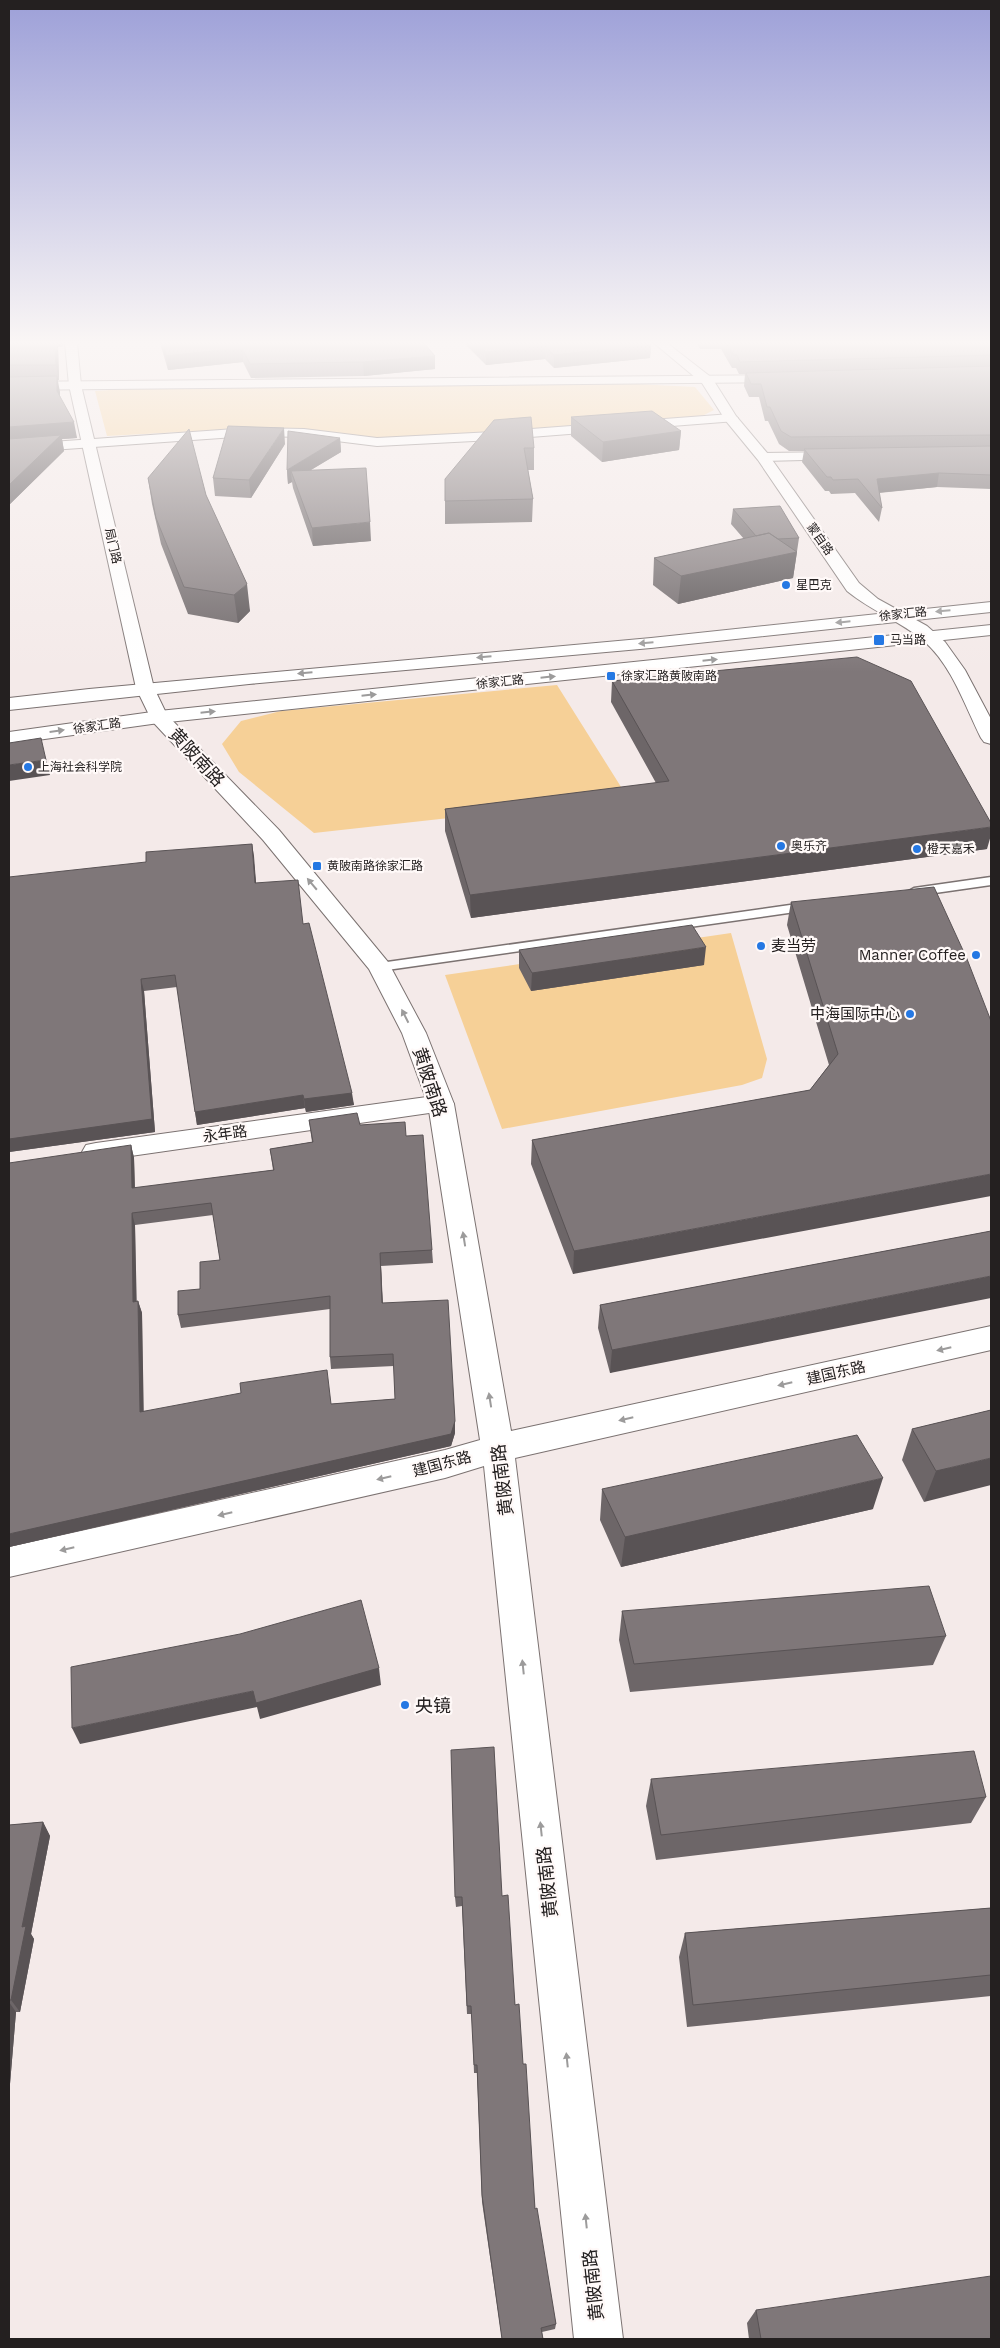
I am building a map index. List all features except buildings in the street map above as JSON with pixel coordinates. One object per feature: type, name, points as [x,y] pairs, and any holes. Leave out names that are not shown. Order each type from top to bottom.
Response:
[{"type":"street","name":"局门路","points":[[91,453],[145,688],[159,717]]},
{"type":"street","name":"蒙自路","points":[[759,453],[853,587],[867,600],[891,615]]},
{"type":"street","points":[[763,457],[852,456]]},
{"type":"street","name":"徐家汇路","points":[[9,704],[145,688],[651,643],[891,615],[991,607]]},
{"type":"street","points":[[891,615],[911,624],[930,637],[949,658],[991,738]]},
{"type":"street","name":"徐家汇路","points":[[9,738],[159,717],[991,630]]},
{"type":"street","name":"黄陂南路","points":[[159,717],[271,835],[380,967],[414,1033],[441,1104],[498,1448],[599,2339]]},
{"type":"street","name":"永年路","points":[[68,1156],[441,1104]]},
{"type":"street","name":"建国东路","points":[[9,1562],[436,1467],[498,1448],[991,1338]]},
{"type":"lane","points":[[904,893],[991,881]]},
{"type":"lane","points":[[380,967],[826,904]]},
{"type":"shaded area","points":[[557,685],[628,798],[314,833],[239,772],[222,744],[241,721],[281,711]]},
{"type":"shaded area","points":[[731,933],[767,1059],[762,1078],[742,1085],[502,1129],[445,975]]},
{"type":"place","name":"星巴克","points":[[786,585]]},
{"type":"place","name":"马当路","points":[[879,640]]},
{"type":"place","name":"徐家汇路黄陂南路","points":[[611,676]]},
{"type":"place","name":"上海社会科学院","points":[[28,767]]},
{"type":"place","name":"奥乐齐","points":[[781,846]]},
{"type":"place","name":"橙天嘉禾","points":[[917,849]]},
{"type":"place","name":"黄陂南路徐家汇路","points":[[317,866]]},
{"type":"place","name":"麦当劳","points":[[761,946]]},
{"type":"place","name":"Manner Coffee","points":[[976,955]]},
{"type":"place","name":"中海国际中心","points":[[910,1014]]},
{"type":"place","name":"央镜","points":[[405,1705]]}]
